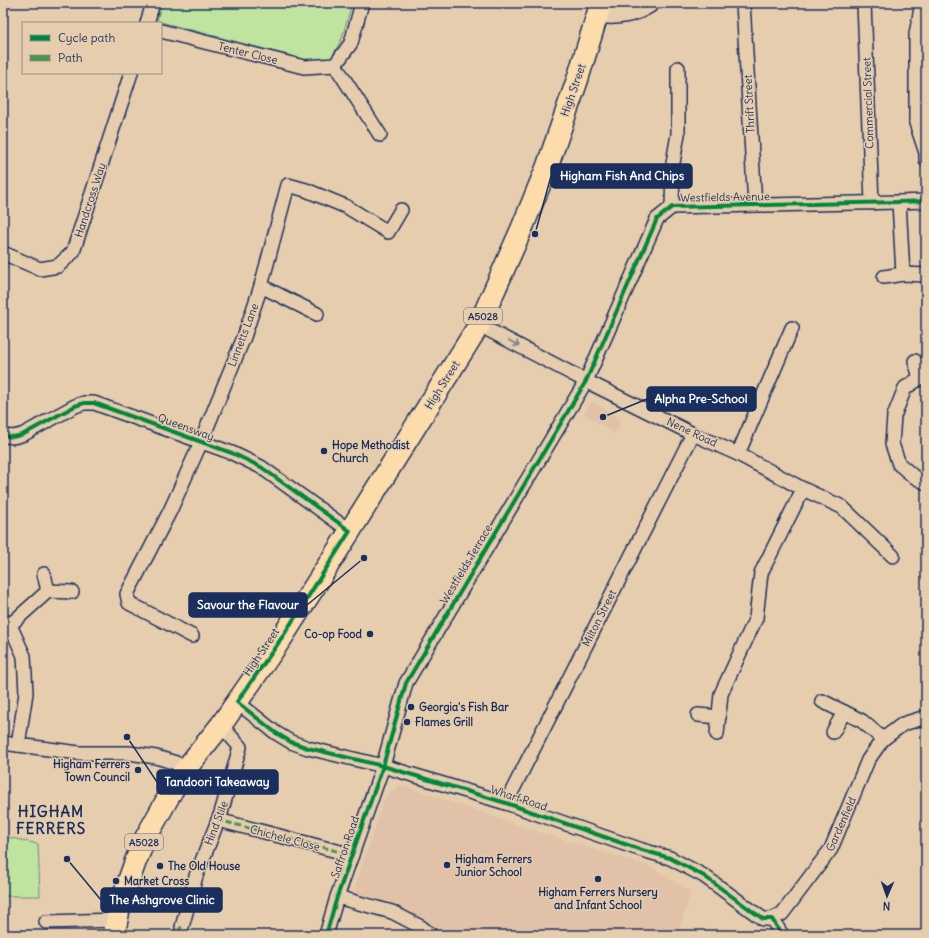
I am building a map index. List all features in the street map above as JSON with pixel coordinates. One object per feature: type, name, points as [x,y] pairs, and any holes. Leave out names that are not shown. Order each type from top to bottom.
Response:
[{"type":"main road","points":[[600,8],[608,15],[632,11],[649,3]]},
{"type":"main road","name":"High Street","points":[[185,770],[221,725],[281,639],[479,325],[547,167],[577,81],[600,8]]},
{"type":"main road","name":"A5028","points":[[115,927],[120,905],[145,840],[185,770]]},
{"type":"street","points":[[148,22],[153,3]]},
{"type":"street","points":[[362,3],[351,43],[335,65],[380,135]]},
{"type":"street","name":"Thrift Street","points":[[743,3],[755,205]]},
{"type":"street","name":"Commercial Street","points":[[864,3],[872,203]]},
{"type":"street","points":[[922,3],[916,34],[921,79],[916,123],[926,153],[926,160]]},
{"type":"street","name":"Tenter Close","points":[[162,31],[304,67],[335,65]]},
{"type":"street","points":[[672,207],[673,163],[678,134],[678,68]]},
{"type":"street","name":"Handcross Way","points":[[3,253],[40,269],[58,266],[73,252],[132,74]]},
{"type":"street","name":"Linnetts Lane","points":[[192,636],[129,603],[127,594],[170,511],[201,442],[244,337],[261,286],[288,185],[306,190],[347,207],[388,232],[401,210]]},
{"type":"street","name":"Westfields Avenue","points":[[586,380],[657,219],[672,207],[926,201]]},
{"type":"street","points":[[899,202],[903,274]]},
{"type":"street","points":[[884,277],[903,274],[926,274]]},
{"type":"street","points":[[261,286],[317,314]]},
{"type":"street","name":"Nene Road","points":[[479,325],[693,434],[738,454],[804,489],[842,507],[893,556]]},
{"type":"street","points":[[738,454],[792,328]]},
{"type":"street","points":[[916,361],[920,378],[905,388],[894,416],[892,444],[899,464],[913,476],[926,483]]},
{"type":"street","name":"Westfields Terrace","points":[[383,766],[406,683],[586,380]]},
{"type":"street","name":"Queensway","points":[[3,435],[16,437],[74,406],[84,403],[94,403],[232,453],[261,467],[350,531]]},
{"type":"street","name":"Milton Street","points":[[506,803],[693,434]]},
{"type":"street","points":[[717,734],[721,694],[756,618],[761,573],[804,489]]},
{"type":"street","points":[[44,574],[48,591]]},
{"type":"street","points":[[18,745],[26,693],[24,656],[6,622],[48,591],[72,592]]},
{"type":"street","points":[[822,701],[862,721],[883,739]]},
{"type":"street","name":"Wharf Road","points":[[237,702],[276,733],[291,742],[324,753],[383,766],[506,803],[642,850],[670,858],[704,876],[763,918],[772,919]]},
{"type":"street","points":[[833,732],[844,712]]},
{"type":"street","points":[[698,715],[719,716]]},
{"type":"street","name":"Gardenfield","points":[[772,919],[782,914],[831,849],[868,760],[883,739],[902,724],[926,717]]},
{"type":"street","name":"Hind Stile","points":[[182,926],[196,876],[218,820],[233,776],[240,747],[221,725]]},
{"type":"street","points":[[3,743],[79,753],[129,752],[156,757],[176,763],[185,770]]},
{"type":"street","name":"Saffron Road","points":[[326,935],[337,897],[383,766]]},
{"type":"street","name":"Chichele Close","points":[[218,820],[352,855]]},
{"type":"street","points":[[337,897],[392,912],[421,927],[431,935]]},
{"type":"street","points":[[772,919],[782,935]]},
{"type":"street","points":[[46,922],[115,927]]},
{"type":"shaded area","points":[[592,401],[622,420],[614,433],[584,414]]},
{"type":"shaded area","points":[[401,785],[542,833],[649,866],[691,892],[677,935],[437,935],[352,896],[385,797]]},
{"type":"green space","points":[[162,3],[352,3],[342,38],[331,59],[307,60],[157,21]]},
{"type":"green space","points":[[3,836],[38,844],[40,896],[3,896]]},
{"type":"marked path","points":[[218,820],[352,855]]},
{"type":"marked path","points":[[171,935],[182,927]]},
{"type":"marked path","points":[[114,931],[127,935]]},
{"type":"cycle path","points":[[326,935],[337,897],[383,766],[406,683],[586,381],[657,219],[672,207],[926,201]]},
{"type":"cycle path","points":[[3,435],[11,437],[24,434],[75,406],[84,403],[94,403],[232,453],[261,467],[350,531],[281,639],[237,702],[276,733],[291,742],[308,748],[383,766],[506,803],[642,850],[670,858],[704,876],[763,919],[772,919],[782,935]]},
{"type":"place","name":"Higham Fish And Chips","points":[[535,234]]},
{"type":"place","name":"Alpha Pre-School","points":[[603,417]]},
{"type":"place","name":"Hope Methodist Church","points":[[324,451]]},
{"type":"place","name":"Savour the Flavour","points":[[364,558]]},
{"type":"place","name":"Co-op Food","points":[[370,634]]},
{"type":"place","name":"Georgia's Fish Bar","points":[[411,707]]},
{"type":"place","name":"Flames Grill","points":[[407,722]]},
{"type":"place","name":"Tandoori Takeaway","points":[[127,737]]},
{"type":"place","name":"Higham Ferrers Town Council","points":[[138,770]]},
{"type":"place","name":"The Ashgrove Clinic","points":[[67,859]]},
{"type":"place","name":"Higham Ferrers Junior School","points":[[447,865]]},
{"type":"place","name":"The Old House","points":[[160,866]]},
{"type":"place","name":"Higham Ferrers Nursery and Infant School","points":[[598,879]]},
{"type":"place","name":"Market Cross","points":[[116,881]]},
{"type":"district","name":"HIGHAM FERRERS","points":[[51,820]]}]
